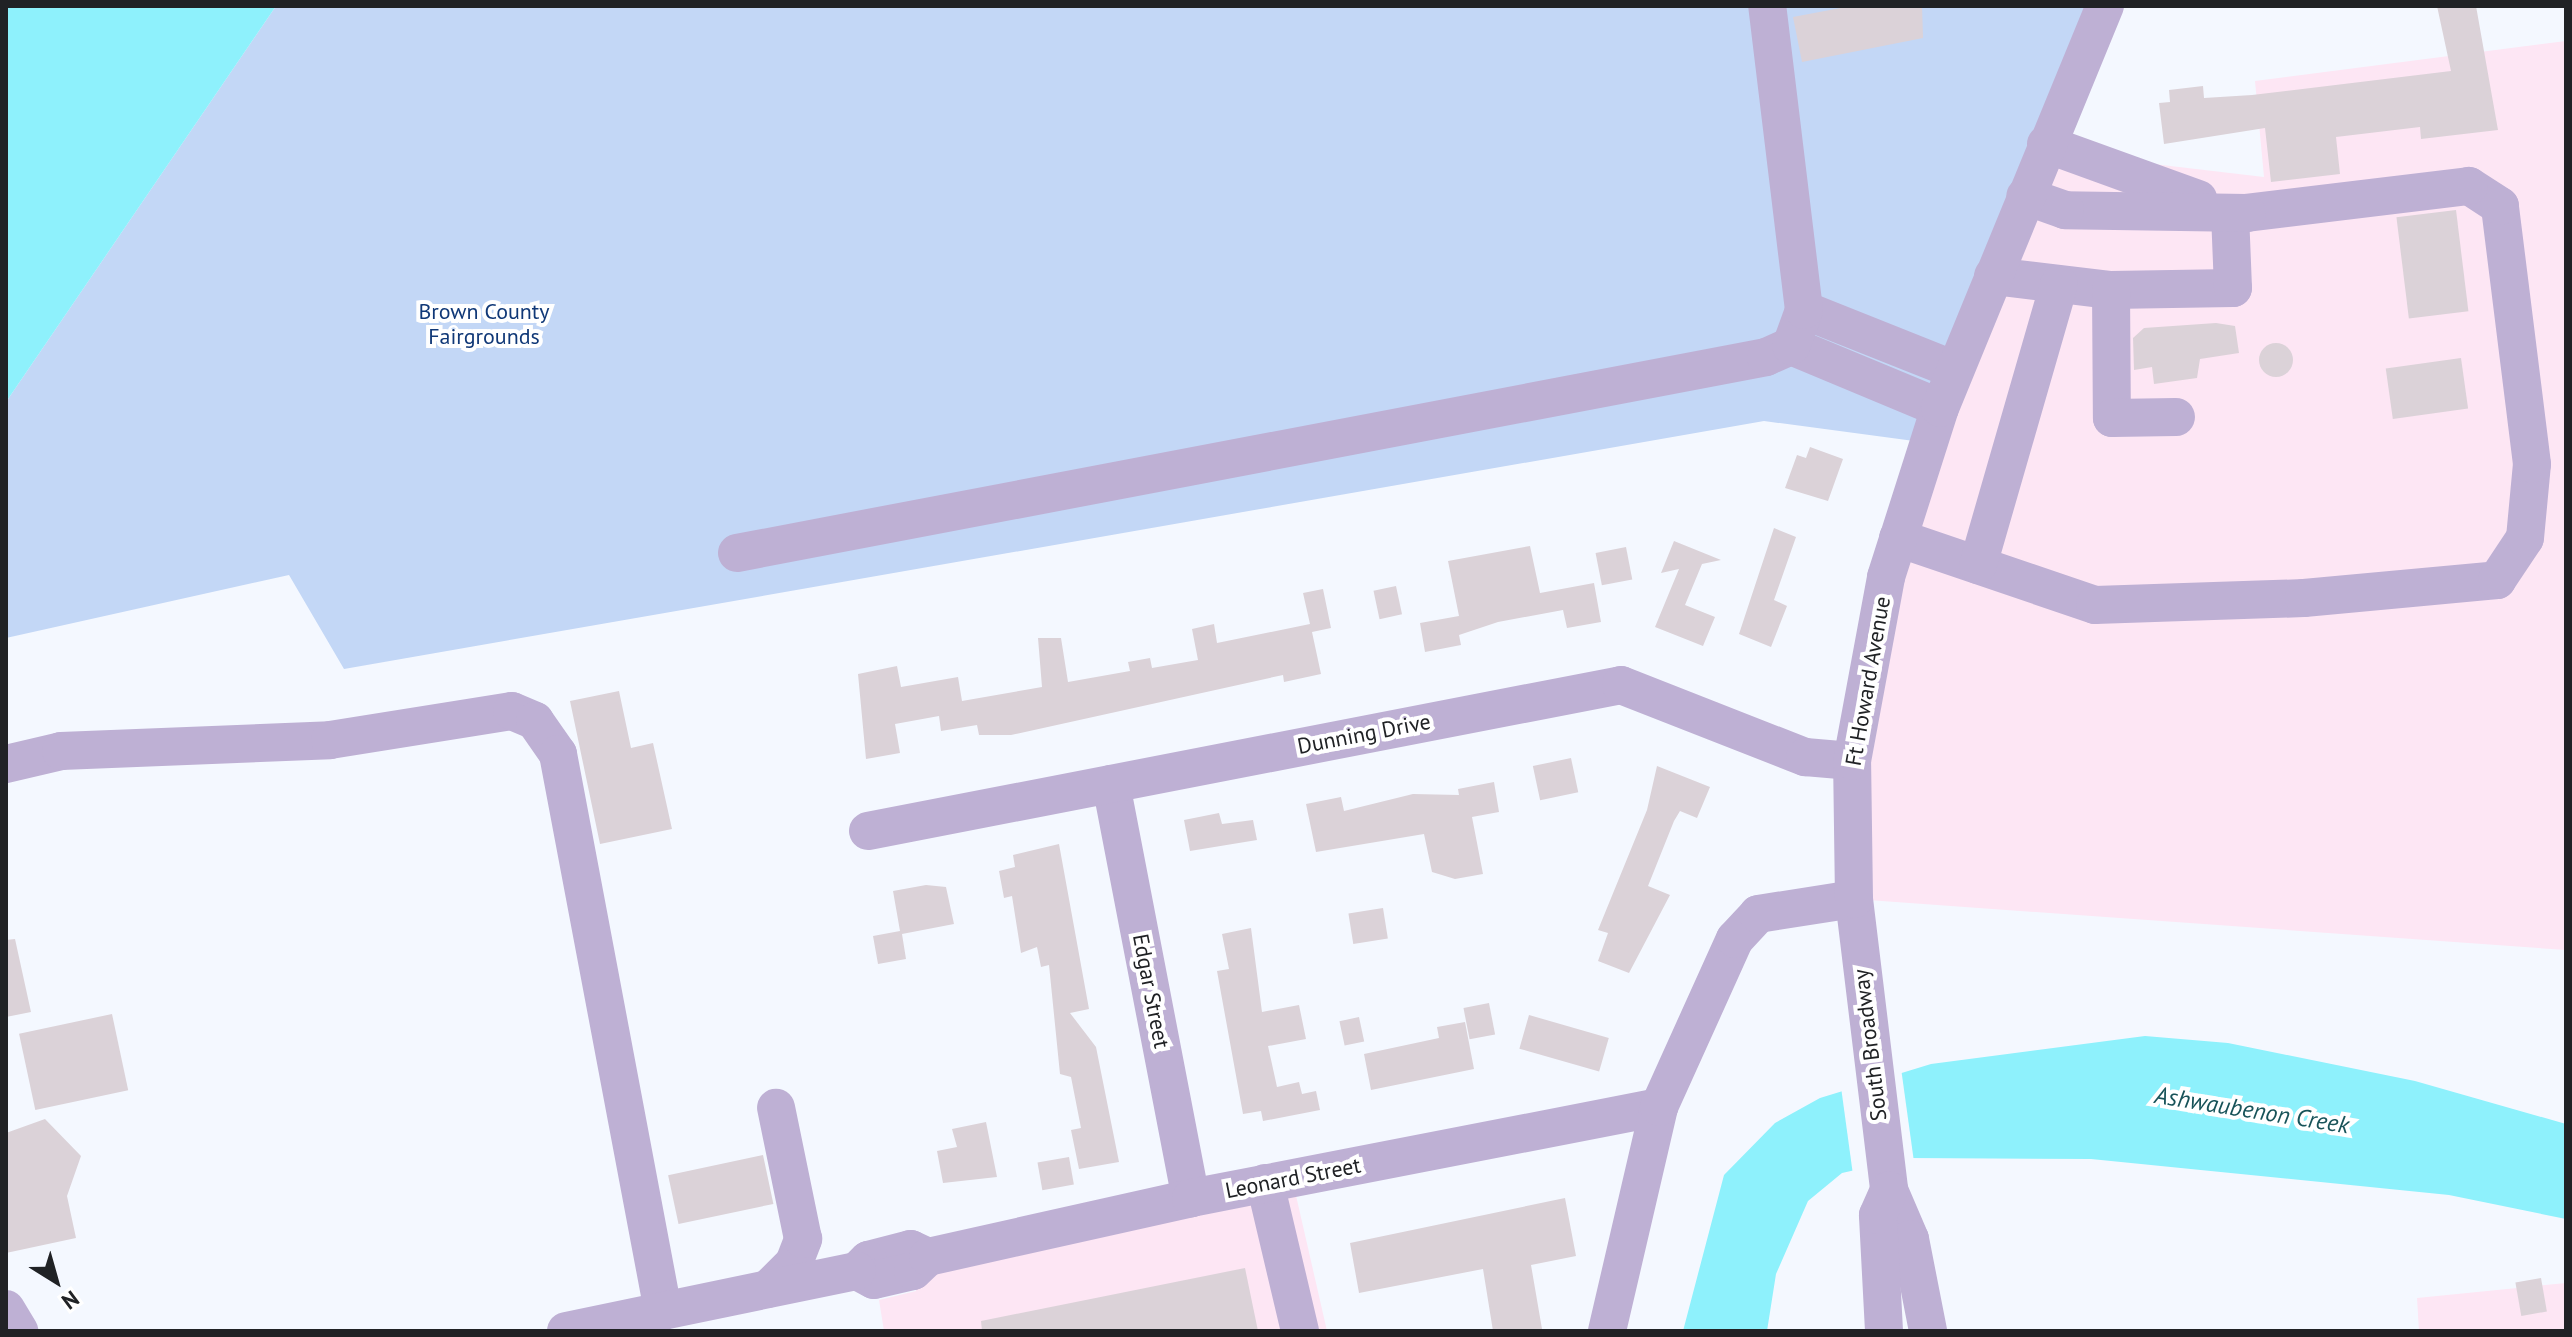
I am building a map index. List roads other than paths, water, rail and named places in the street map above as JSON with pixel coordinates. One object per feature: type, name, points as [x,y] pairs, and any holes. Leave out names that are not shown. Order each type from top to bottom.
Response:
[{"type":"street","points":[[1767,6],[1804,310],[1791,346]]},
{"type":"street","name":"Ft Howard Avenue","points":[[1854,899],[1852,761],[1898,538],[1940,408],[2105,6]]},
{"type":"street","points":[[2046,144],[2121,176],[2238,213]]},
{"type":"street","points":[[1898,538],[2095,605],[2304,598],[2497,580],[2525,538],[2532,464],[2500,206],[2469,186],[2238,213],[2065,210],[2025,196]]},
{"type":"street","points":[[1993,276],[2111,290],[2233,288],[2238,213]]},
{"type":"street","points":[[1978,565],[2059,284]]},
{"type":"street","points":[[2111,290],[2112,418],[2176,417]]},
{"type":"street","points":[[1804,310],[1955,370]]},
{"type":"street","points":[[737,553],[1766,357],[1791,346],[1940,408]]},
{"type":"street","name":"Dunning Drive","points":[[868,831],[1621,685],[1805,757],[1852,761]]},
{"type":"street","points":[[6,764],[61,751],[330,740],[512,711],[535,721],[558,754],[663,1311]]},
{"type":"street","name":"Edgar Street","points":[[1111,784],[1191,1198]]},
{"type":"street","points":[[1607,1331],[1659,1107],[1735,939],[1758,914],[1854,899]]},
{"type":"street","name":"South Broadway","points":[[1854,899],[1889,1190],[1910,1239],[1928,1331]]},
{"type":"street","name":"Leonard Street","points":[[566,1331],[857,1271],[868,1260],[911,1249],[928,1257],[1191,1198],[1659,1107]]},
{"type":"street","points":[[768,1289],[794,1263],[803,1239],[776,1108]]},
{"type":"street","points":[[1265,1183],[1300,1331]]},
{"type":"street","name":"South Broadway","points":[[1884,1331],[1878,1215],[1889,1190]]},
{"type":"street","points":[[6,1309],[19,1331]]},
{"type":"water","points":[[6,6],[276,6],[6,402]]},
{"type":"water","name":"Ashwaubenon Creek","points":[[2145,1036],[2228,1043],[2415,1081],[2566,1124],[2566,1219],[2449,1195],[2091,1159],[1909,1158],[1842,1173],[1808,1201],[1776,1274],[1767,1331],[1683,1331],[1724,1175],[1775,1123],[1820,1098],[1931,1064]]},
{"type":"park label","name":"Brown County Fairgrounds","points":[[484,324]]}]
